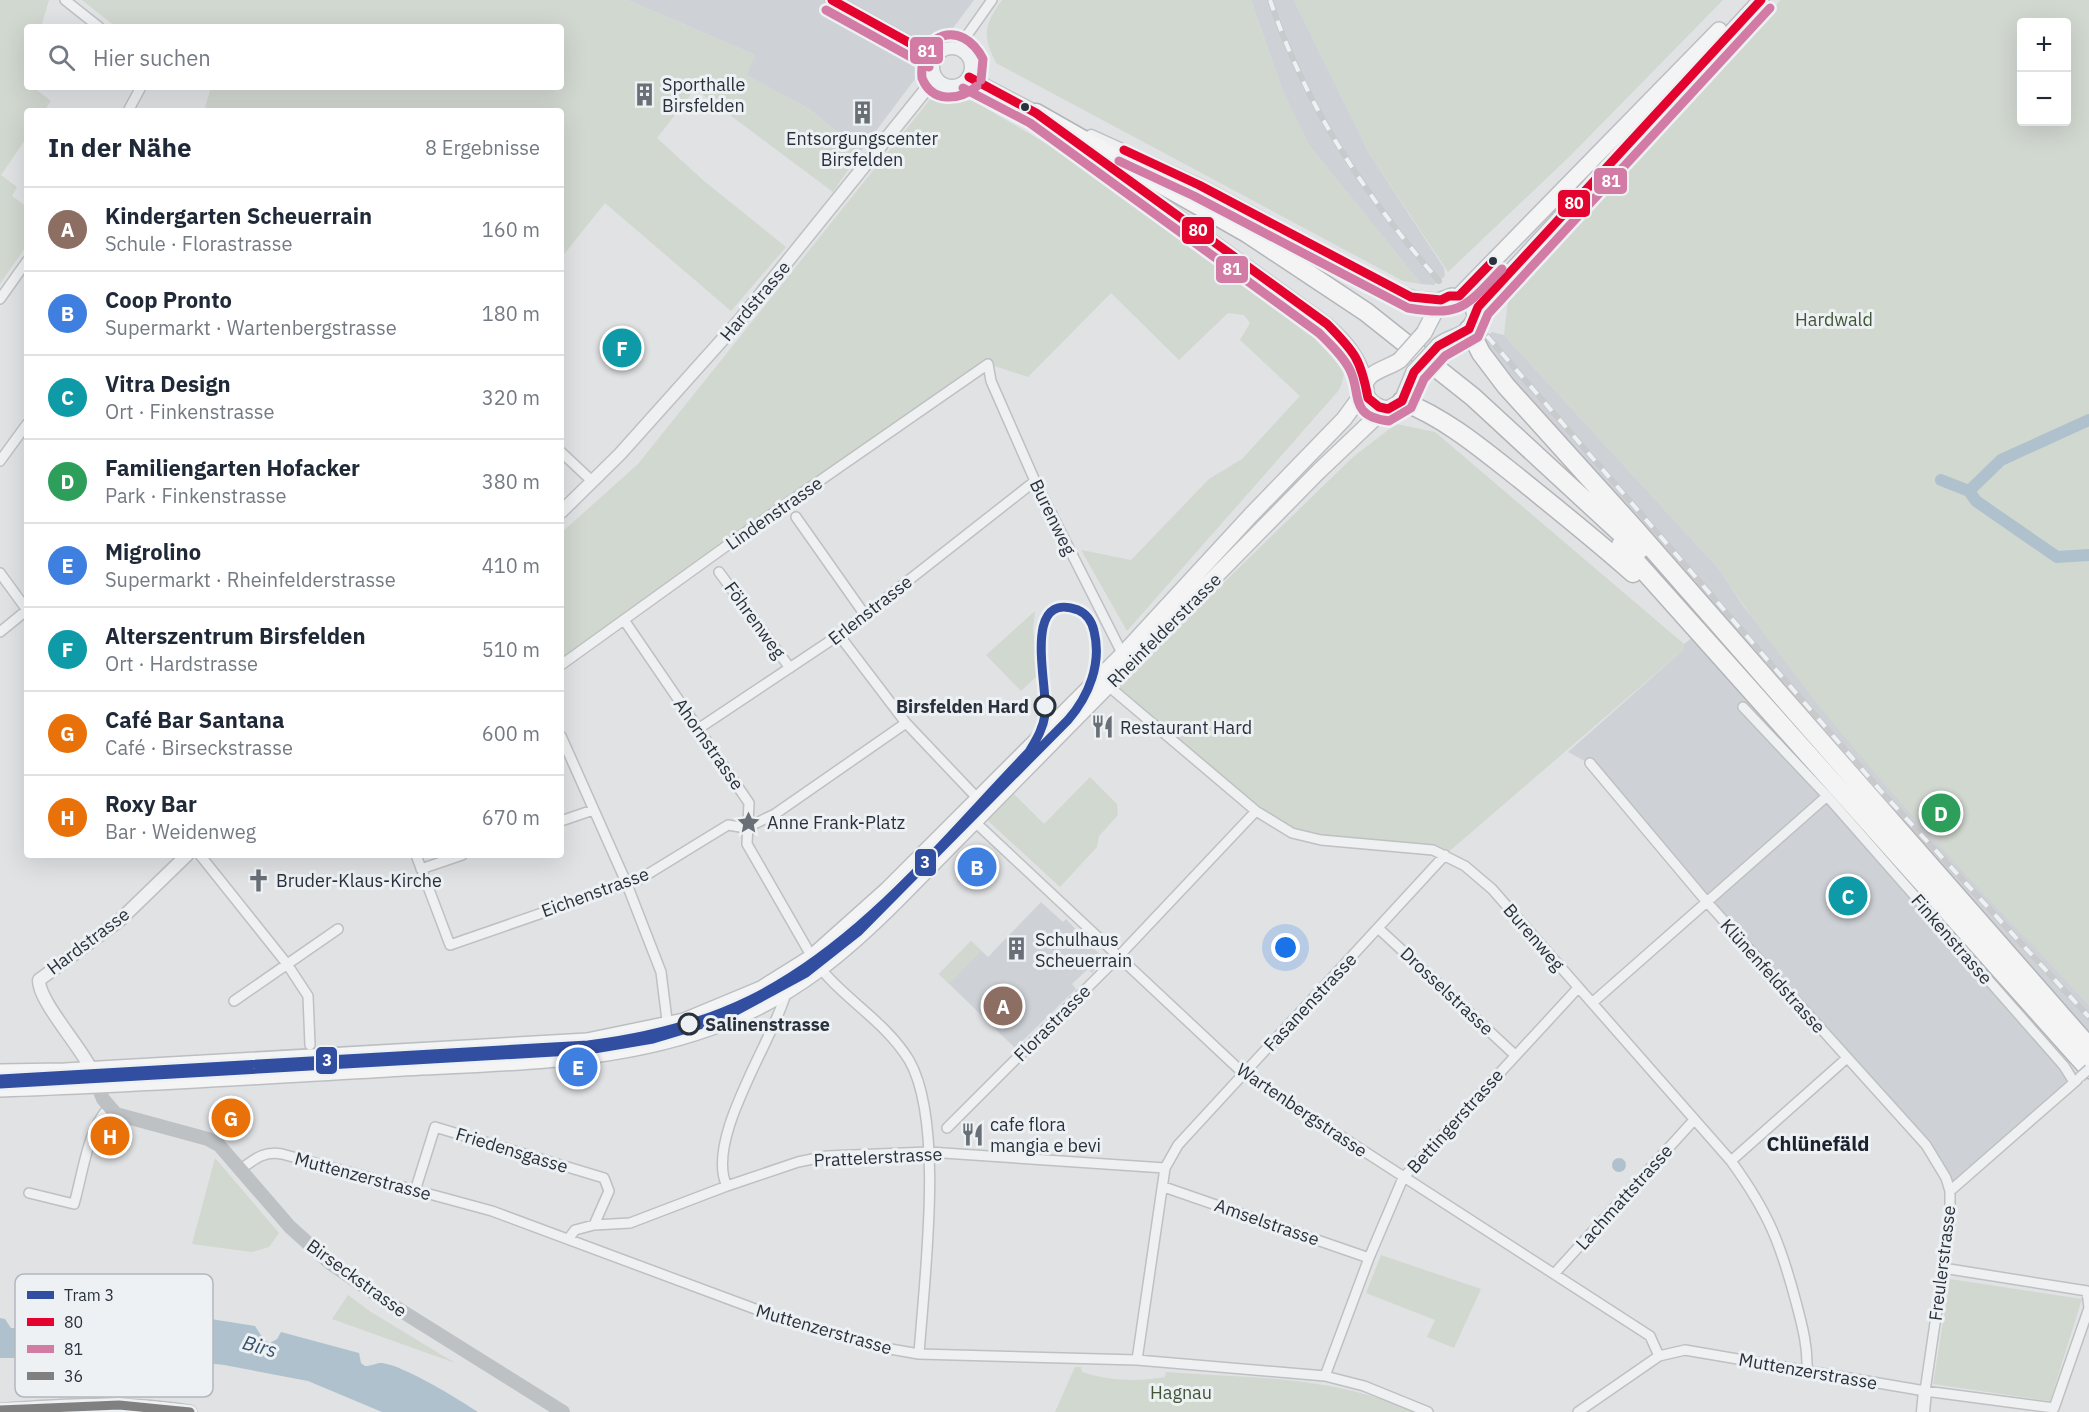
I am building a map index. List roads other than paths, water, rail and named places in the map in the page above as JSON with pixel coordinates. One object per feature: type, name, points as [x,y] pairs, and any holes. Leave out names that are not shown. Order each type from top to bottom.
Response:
[{"type":"highway","points":[[1036,113],[1239,228],[1333,288],[1399,336],[1473,397],[1583,500],[1728,651]]},
{"type":"highway","points":[[1471,321],[1481,353],[1506,386],[1636,530],[1728,651],[2084,1068]]},
{"type":"highway","points":[[1395,405],[1436,417],[1463,434],[1582,528],[1728,651]]},
{"type":"main road","points":[[1459,296],[1748,0]]},
{"type":"main road","name":"Rheinfelderstrasse","points":[[0,1089],[99,1086],[588,1057],[672,1040],[724,1022],[786,993],[850,925],[983,804],[1318,472],[1395,405],[1414,372],[1438,346],[1471,321],[1761,0]]},
{"type":"main road","points":[[1441,300],[1449,296],[1459,296],[1468,302],[1471,321]]},
{"type":"main road","name":"Rheinfelderstrasse","points":[[1127,660],[1251,516],[1344,419],[1373,373],[1400,360],[1424,333],[1441,300]]},
{"type":"main road","points":[[1366,386],[1371,402],[1395,405]]},
{"type":"main road","name":"Rheinfelderstrasse","points":[[0,1072],[91,1069],[587,1041],[668,1025],[718,1008],[779,978],[816,963],[860,936],[975,822],[983,804]]},
{"type":"main road","points":[[91,1069],[108,1108]]},
{"type":"main road","name":"Birseckstrasse","points":[[108,1108],[127,1119],[208,1139],[228,1153],[290,1227],[330,1263],[384,1300],[563,1412]]},
{"type":"street","points":[[65,0],[95,24]]},
{"type":"street","points":[[832,0],[935,57]]},
{"type":"street","points":[[958,48],[992,0]]},
{"type":"street","points":[[948,47],[958,48],[966,53],[971,62],[969,76],[960,84],[950,86],[936,77],[932,67],[935,57],[948,47]]},
{"type":"street","points":[[969,76],[1036,113],[1148,160],[1199,185],[1403,294],[1416,298],[1441,300]]},
{"type":"street","name":"Hardstrasse","points":[[564,509],[593,482],[740,320],[936,77]]},
{"type":"street","points":[[130,108],[139,90]]},
{"type":"street","points":[[1036,113],[1327,324],[1354,353],[1362,366],[1366,386]]},
{"type":"street","points":[[0,299],[24,265]]},
{"type":"street","name":"Burenweg","points":[[988,364],[991,381],[1035,481],[1127,660]]},
{"type":"street","name":"Lindenstrasse","points":[[564,663],[988,364]]},
{"type":"street","points":[[0,461],[24,428]]},
{"type":"street","points":[[564,455],[593,482]]},
{"type":"street","name":"Erlenstrasse","points":[[698,729],[839,635],[1035,481]]},
{"type":"street","points":[[796,517],[864,615]]},
{"type":"street","name":"Föhrenweg","points":[[719,572],[790,668]]},
{"type":"street","points":[[0,573],[24,606]]},
{"type":"street","points":[[0,632],[24,612]]},
{"type":"street","name":"Ahornstrasse","points":[[624,620],[749,803],[747,844],[816,963]]},
{"type":"street","points":[[839,635],[906,723],[983,804]]},
{"type":"street","name":"Burenweg","points":[[1104,683],[1256,811],[1292,833],[1321,840],[1420,848],[1445,855],[1465,866],[1492,889],[1731,1161],[1768,1217],[1783,1252],[1808,1350],[1807,1370]]},
{"type":"street","name":"Finkenstrasse","points":[[1743,707],[1827,796],[2064,1066],[2084,1068]]},
{"type":"street","name":"Eichenstrasse","points":[[417,858],[450,945],[640,879],[728,825],[746,828],[775,814],[906,723]]},
{"type":"street","points":[[564,743],[626,882],[661,972],[672,1040]]},
{"type":"street","name":"Klünenfeldstrasse","points":[[1590,764],[1706,901],[1926,1145],[1946,1178],[1950,1191]]},
{"type":"street","points":[[1592,1003],[1827,796]]},
{"type":"street","points":[[564,820],[593,810]]},
{"type":"street","name":"Florastrasse","points":[[946,1128],[1119,956],[1256,811]]},
{"type":"street","name":"Wartenbergstrasse","points":[[975,822],[1243,1073],[1650,1336],[1659,1356]]},
{"type":"street","name":"Fasanenstrasse","points":[[1137,1360],[1165,1168],[1178,1145],[1445,855]]},
{"type":"street","name":"Hardstrasse","points":[[91,1069],[80,1047],[41,994],[39,980],[120,920],[184,858]]},
{"type":"street","points":[[202,858],[287,964],[308,996],[310,1045]]},
{"type":"street","points":[[422,869],[453,858]]},
{"type":"street","name":"Drosselstrasse","points":[[1378,928],[1515,1055]]},
{"type":"street","points":[[234,1001],[338,929]]},
{"type":"street","points":[[816,963],[891,1037],[909,1060],[920,1087],[926,1114],[929,1152],[919,1354]]},
{"type":"street","points":[[727,1186],[722,1176],[722,1159],[746,1080],[786,993],[779,978]]},
{"type":"street","name":"Bettingerstrasse","points":[[1325,1376],[1369,1258],[1403,1178],[1578,988]]},
{"type":"street","points":[[1731,1161],[1847,1058]]},
{"type":"street","name":"Freulerstrasse","points":[[1923,1412],[1950,1221],[1950,1191],[2084,1068]]},
{"type":"street","points":[[29,1193],[74,1204],[94,1132],[99,1119],[108,1108]]},
{"type":"street","name":"Lachmattstrasse","points":[[1554,1274],[1694,1120]]},
{"type":"street","name":"Friedensgasse","points":[[415,1191],[435,1127],[604,1178],[609,1191],[594,1225]]},
{"type":"street","name":"Muttenzerstrasse","points":[[242,1169],[260,1155],[272,1152],[492,1211],[774,1316],[873,1346],[919,1354],[1137,1360],[1325,1376],[1364,1386],[1428,1412]]},
{"type":"street","name":"Prattelerstrasse","points":[[569,1238],[575,1230],[594,1225],[630,1223],[727,1186],[798,1162],[826,1156],[929,1152],[1165,1168]]},
{"type":"street","name":"Amselstrasse","points":[[1164,1187],[1369,1258]]},
{"type":"street","name":"Muttenzerstrasse","points":[[1578,1412],[1659,1356],[1685,1350],[1925,1391],[2054,1408],[2089,1308],[2087,1291],[1943,1268]]},
{"type":"street","points":[[0,1410],[118,1405],[190,1412]]},
{"type":"water","points":[[1619,1158],[1624,1160],[1626,1165],[1624,1170],[1619,1172],[1614,1170],[1612,1165],[1614,1160]]},
{"type":"water","points":[[0,1318],[5,1319],[11,1328],[15,1328],[15,1358],[0,1358]]},
{"type":"water","name":"Birs","points":[[213,1319],[255,1326],[264,1340],[270,1343],[277,1339],[281,1332],[359,1353],[361,1363],[365,1366],[379,1363],[400,1368],[478,1412],[382,1412],[308,1381],[213,1364]]},
{"type":"waterway","points":[[1941,480],[1969,491],[2001,460],[2089,420]]},
{"type":"waterway","points":[[1969,491],[1976,501],[2057,557],[2089,555]]},
{"type":"railway","points":[[1270,0],[1301,77],[1340,149],[1386,216],[1439,281]]},
{"type":"railway","points":[[1487,336],[1880,790],[2089,1017]]},
{"type":"tram line","name":"3","points":[[0,1079],[588,1045],[630,1039],[671,1029],[731,1009],[791,977],[829,950],[865,921],[933,855],[1029,752],[1039,734],[1045,715],[1041,645],[1043,627],[1049,614],[1060,607],[1078,610],[1092,624],[1096,643],[1095,667],[1088,690],[1068,720],[858,932],[806,973],[723,1018],[653,1039],[588,1050],[0,1084]]},
{"type":"place","name":"Sporthalle Birsfelden","points":[[644,94]]},
{"type":"place","name":"Entsorgungscenter Birsfelden","points":[[862,112]]},
{"type":"place","name":"Alterszentrum Birsfelden","points":[[622,348]]},
{"type":"place","name":"Birsfelden Hard","points":[[1045,706]]},
{"type":"place","name":"Restaurant Hard","points":[[1102,727]]},
{"type":"place","name":"Familiengarten Hofacker","points":[[1941,813]]},
{"type":"place","name":"Anne Frank-Platz","points":[[749,822]]},
{"type":"place","name":"Coop Pronto","points":[[977,867]]},
{"type":"place","name":"Bruder-Klaus-Kirche","points":[[258,880]]},
{"type":"place","name":"Vitra Design","points":[[1848,896]]},
{"type":"place","name":"Schulhaus Scheuerrain","points":[[1017,949]]},
{"type":"place","name":"Kindergarten Scheuerrain","points":[[1003,1006]]},
{"type":"place","name":"Salinenstrasse","points":[[689,1024]]},
{"type":"place","name":"Migrolino","points":[[578,1067]]},
{"type":"place","name":"Café Bar Santana","points":[[231,1118]]},
{"type":"place","name":"cafe flora mangia e bevi","points":[[972,1134]]},
{"type":"place","name":"Roxy Bar","points":[[110,1136]]},
{"type":"district","name":"Chlünefäld","points":[[1818,1143]]},
{"type":"park label","name":"Hardwald","points":[[1834,319]]},
{"type":"park label","name":"Hagnau","points":[[1181,1392]]}]
